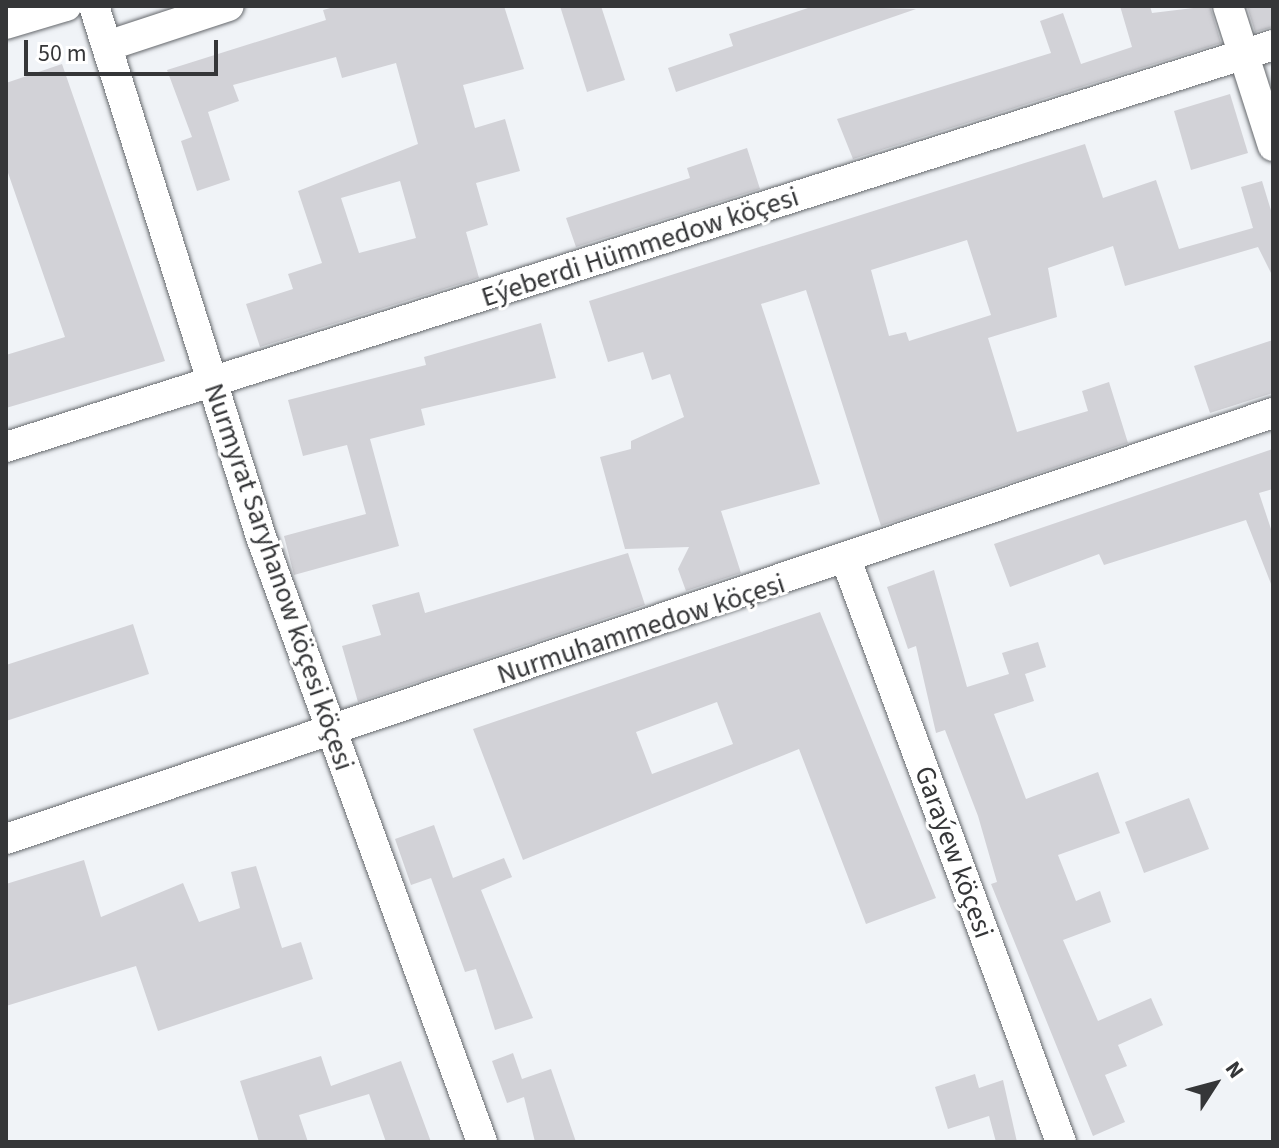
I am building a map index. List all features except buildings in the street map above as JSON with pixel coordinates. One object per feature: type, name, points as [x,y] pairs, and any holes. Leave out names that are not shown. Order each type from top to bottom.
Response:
[{"type":"street","points":[[6,24],[66,6]]},
{"type":"street","name":"Nurmyrat Saryhanow köçesi köçesi","points":[[94,6],[213,382],[330,730],[482,1142]]},
{"type":"street","points":[[107,46],[229,6]]},
{"type":"street","points":[[1228,6],[1273,146]]},
{"type":"street","name":"Eýeberdi Hümmedow köçesi","points":[[6,447],[1273,45]]},
{"type":"street","name":"Nurmuhammedow köçesi","points":[[6,839],[847,562],[1273,413]]},
{"type":"street","name":"Garaýew köçesi","points":[[847,562],[1061,1142]]}]
